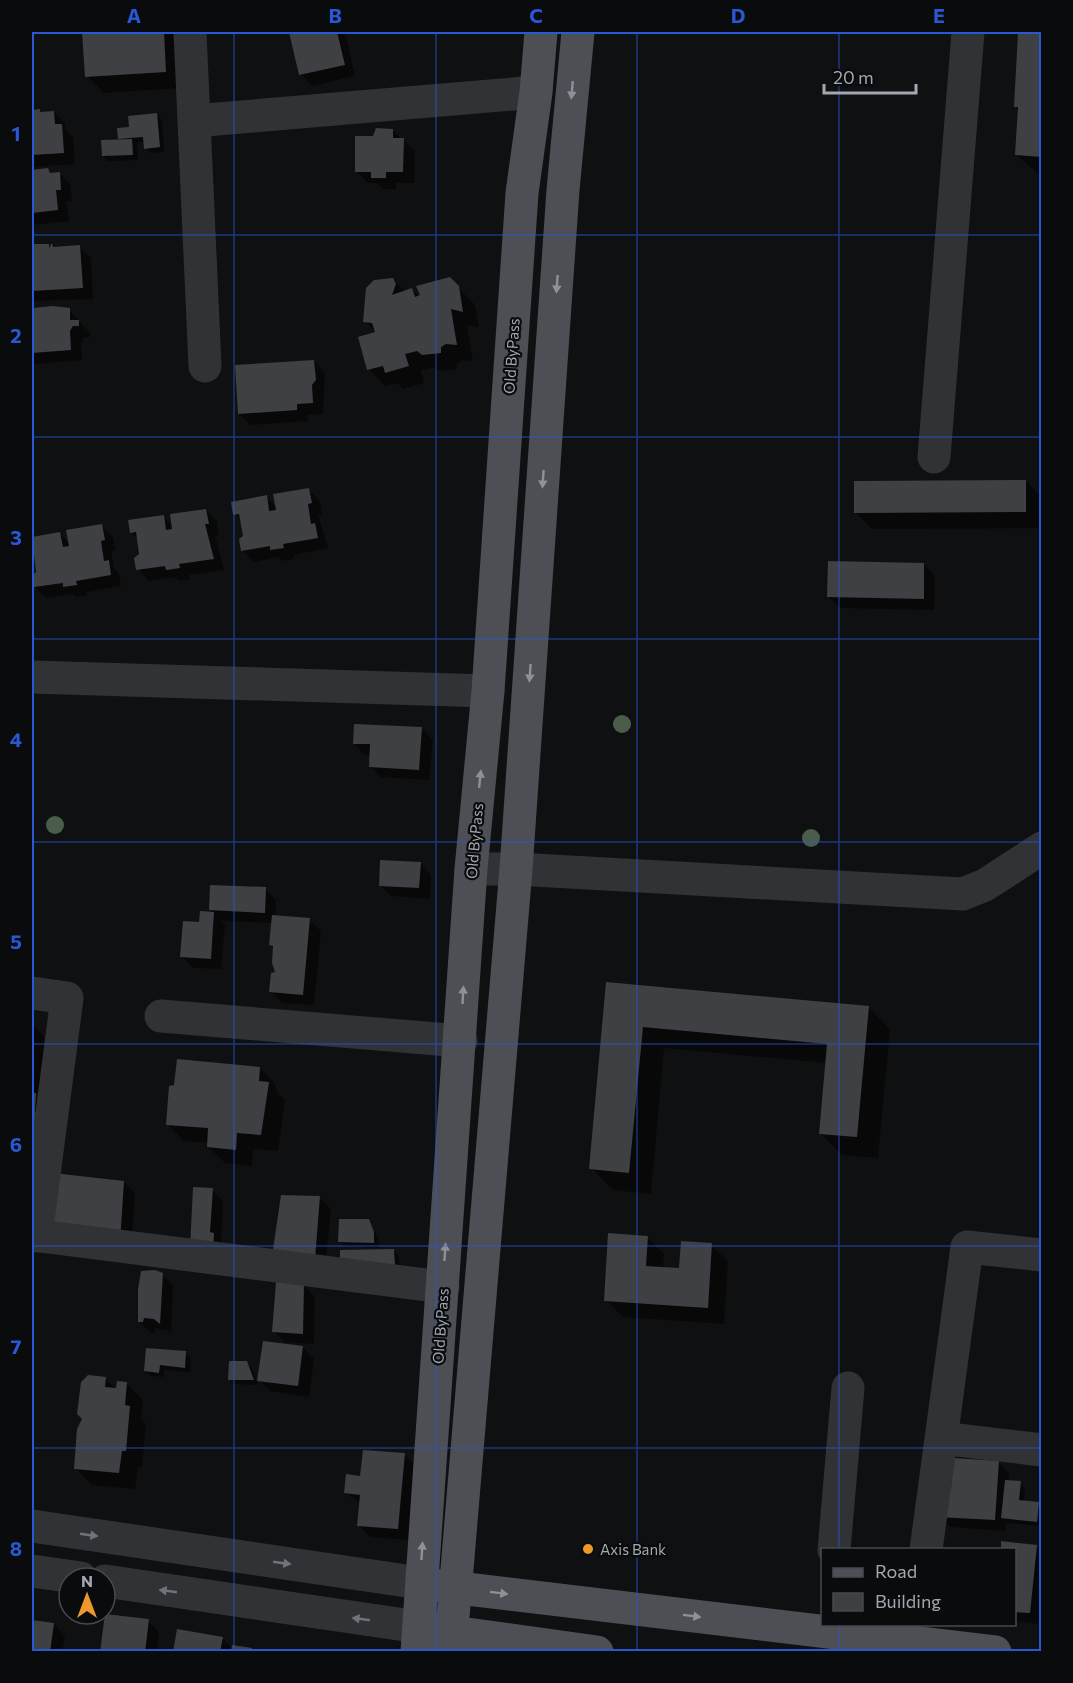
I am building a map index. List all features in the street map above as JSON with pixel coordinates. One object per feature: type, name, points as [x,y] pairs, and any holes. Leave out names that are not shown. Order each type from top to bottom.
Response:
[{"type":"main road","name":"Old ByPass","points":[[418,1639],[420,1583],[461,1041],[471,869],[488,691],[522,193],[536,92],[541,32]]},
{"type":"main road","points":[[450,1642],[516,869],[563,190],[578,32]]},
{"type":"main road","points":[[522,193],[563,190]]},
{"type":"main road","points":[[420,1583],[826,1636],[914,1633],[995,1652]]},
{"type":"main road","points":[[418,1639],[597,1652]]},
{"type":"street","points":[[190,32],[205,366]]},
{"type":"street","points":[[934,457],[968,32]]},
{"type":"street","points":[[194,121],[536,92]]},
{"type":"street","points":[[32,677],[488,691]]},
{"type":"street","points":[[471,869],[516,869],[963,894],[985,885],[1041,848]]},
{"type":"street","points":[[32,993],[67,998],[34,1235],[442,1287]]},
{"type":"street","points":[[161,1016],[461,1041]]},
{"type":"street","points":[[926,1548],[967,1247],[1041,1255]]},
{"type":"street","points":[[834,1548],[848,1388]]},
{"type":"street","points":[[941,1438],[1041,1450]]},
{"type":"street","points":[[32,1526],[420,1583]]},
{"type":"street","points":[[32,1571],[57,1575]]},
{"type":"street","points":[[117,1583],[418,1639]]},
{"type":"building","points":[[82,32],[164,32],[166,72],[85,77]]},
{"type":"building","points":[[289,32],[337,32],[345,65],[299,75]]},
{"type":"building","points":[[1018,32],[1042,32],[1042,157],[1015,155],[1018,107],[1014,107]]},
{"type":"building","points":[[40,109],[40,112],[54,111],[55,124],[62,124],[64,153],[32,155],[32,110]]},
{"type":"building","points":[[157,113],[160,147],[144,149],[143,137],[118,139],[117,128],[129,127],[128,116]]},
{"type":"building","points":[[376,128],[393,129],[393,138],[404,138],[403,172],[386,172],[386,178],[371,178],[371,172],[355,172],[355,136],[373,136]]},
{"type":"building","points":[[132,139],[133,155],[102,156],[101,140]]},
{"type":"building","points":[[48,168],[50,173],[60,172],[61,190],[56,190],[58,210],[32,213],[32,170]]},
{"type":"building","points":[[52,243],[53,247],[80,245],[83,288],[32,291],[32,244],[49,244],[49,248]]},
{"type":"building","points":[[450,277],[459,286],[463,312],[451,309],[457,345],[446,344],[441,347],[441,353],[422,355],[417,351],[405,354],[409,366],[385,373],[383,366],[367,370],[358,337],[375,332],[372,323],[363,322],[366,288],[374,280],[393,278],[396,284],[392,295],[412,288],[415,297],[420,295],[416,286]]},
{"type":"building","points":[[53,306],[70,308],[70,320],[79,320],[79,326],[73,326],[70,331],[71,350],[32,353],[32,308]]},
{"type":"building","points":[[314,360],[316,380],[312,385],[313,403],[297,404],[297,410],[238,414],[235,365]]},
{"type":"building","points":[[1026,480],[1026,512],[854,513],[854,481]]},
{"type":"building","points":[[309,488],[312,503],[308,504],[311,524],[315,523],[318,538],[283,544],[284,548],[270,550],[270,546],[241,551],[239,539],[243,536],[239,514],[233,515],[231,502],[267,495],[269,511],[276,510],[273,494]]},
{"type":"building","points":[[206,509],[209,524],[205,524],[214,559],[179,564],[180,568],[166,570],[165,566],[136,570],[134,558],[139,554],[136,532],[130,533],[128,520],[164,515],[166,530],[172,529],[170,514]]},
{"type":"building","points":[[102,524],[105,540],[101,541],[104,561],[109,560],[111,575],[76,581],[77,585],[63,587],[63,583],[34,587],[32,575],[36,572],[32,537],[60,532],[63,547],[69,546],[66,530]]},
{"type":"building","points":[[828,561],[924,563],[924,599],[827,597]]},
{"type":"building","points":[[354,724],[422,727],[419,770],[369,767],[370,744],[353,744]]},
{"type":"building","points":[[380,860],[421,862],[419,888],[379,886]]},
{"type":"building","points":[[210,885],[266,887],[265,913],[209,910]]},
{"type":"building","points":[[200,911],[214,912],[211,959],[180,957],[183,921],[199,922]]},
{"type":"building","points":[[272,915],[310,918],[303,995],[269,992],[271,973],[275,972],[272,963],[273,946],[269,945]]},
{"type":"building","points":[[606,982],[869,1006],[857,1137],[819,1134],[827,1044],[643,1027],[629,1173],[589,1169]]},
{"type":"building","points":[[177,1059],[260,1067],[259,1081],[269,1082],[261,1135],[237,1133],[236,1150],[207,1147],[208,1128],[166,1125],[169,1086],[174,1085]]},
{"type":"building","points":[[32,1093],[36,1093],[35,1112],[38,1112],[32,1150]]},
{"type":"building","points":[[53,1173],[124,1181],[120,1242],[49,1225]]},
{"type":"building","points":[[193,1187],[213,1188],[210,1232],[214,1233],[213,1253],[190,1249]]},
{"type":"building","points":[[281,1195],[320,1196],[315,1259],[272,1256]]},
{"type":"building","points":[[339,1219],[369,1219],[374,1232],[374,1243],[338,1242]]},
{"type":"building","points":[[608,1233],[648,1236],[646,1266],[679,1268],[681,1241],[712,1243],[708,1308],[604,1301]]},
{"type":"building","points":[[394,1249],[395,1266],[340,1266],[340,1250]]},
{"type":"building","points":[[155,1270],[163,1273],[160,1324],[154,1319],[144,1318],[143,1322],[138,1322],[138,1289],[141,1271]]},
{"type":"building","points":[[276,1282],[304,1284],[303,1334],[272,1332]]},
{"type":"building","points":[[263,1341],[303,1346],[298,1386],[257,1381]]},
{"type":"building","points":[[146,1348],[186,1351],[185,1368],[160,1365],[159,1373],[144,1371]]},
{"type":"building","points":[[229,1361],[247,1361],[254,1380],[228,1380]]},
{"type":"building","points":[[88,1375],[106,1377],[105,1387],[116,1388],[117,1381],[127,1382],[125,1405],[130,1406],[126,1451],[122,1451],[119,1473],[74,1469],[77,1429],[82,1419],[77,1414],[81,1382]]},
{"type":"building","points":[[363,1450],[405,1453],[398,1529],[357,1526],[360,1495],[344,1493],[346,1474],[360,1476]]},
{"type":"building","points":[[953,1458],[999,1461],[995,1520],[937,1517],[944,1487],[951,1488]]},
{"type":"building","points":[[1005,1480],[1021,1481],[1019,1500],[1039,1502],[1037,1522],[1001,1518]]},
{"type":"building","points":[[1001,1541],[1037,1545],[1030,1613],[1016,1612],[1016,1548],[1001,1548]]},
{"type":"building","points":[[117,1615],[149,1619],[145,1652],[100,1652],[103,1626],[117,1626]]},
{"type":"building","points":[[32,1620],[54,1623],[50,1652],[32,1652]]},
{"type":"building","points":[[177,1629],[223,1637],[220,1652],[173,1652]]},
{"type":"building","points":[[232,1645],[252,1648],[251,1652],[231,1652]]},
{"type":"place","name":"Axis Bank","points":[[588,1549]]}]
